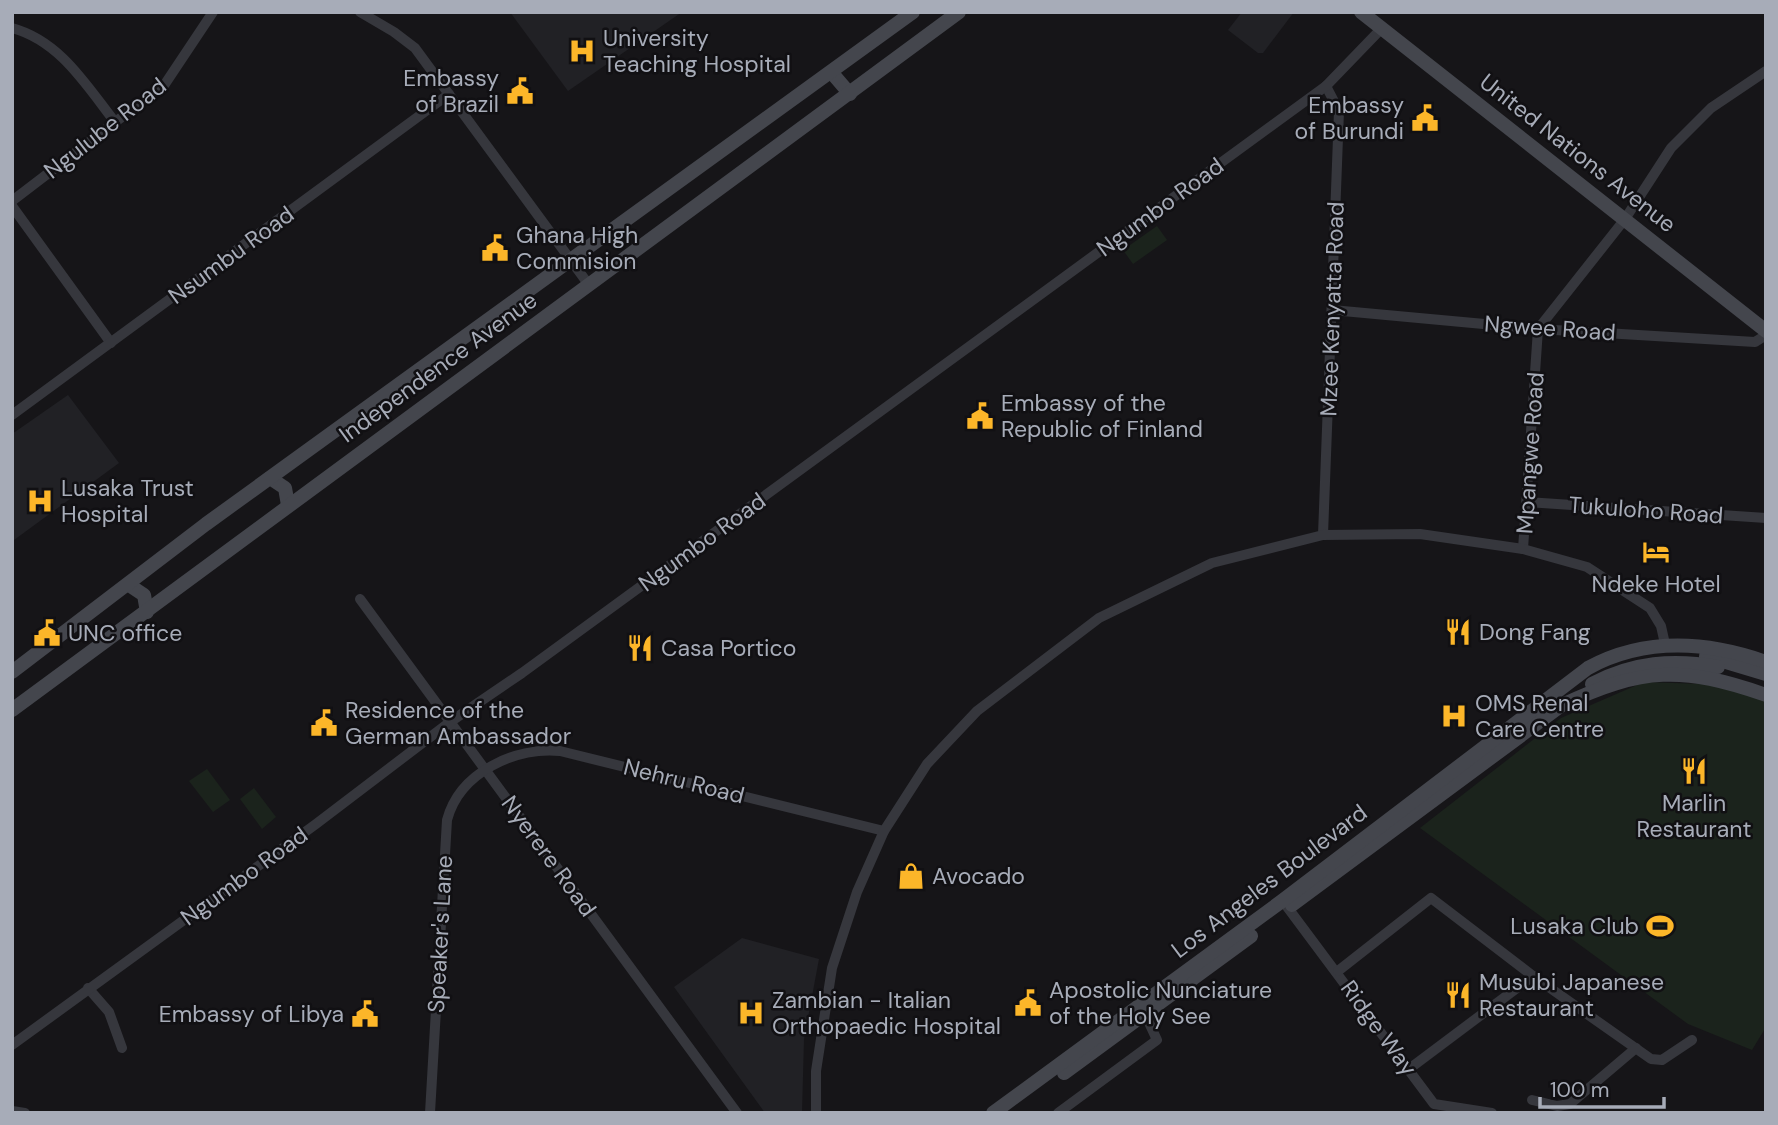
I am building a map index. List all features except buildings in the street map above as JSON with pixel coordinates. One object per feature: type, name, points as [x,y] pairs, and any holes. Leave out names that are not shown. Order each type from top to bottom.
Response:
[{"type":"main road","name":"Independence Avenue","points":[[12,672],[276,474],[913,12]]},
{"type":"main road","name":"Independence Avenue","points":[[12,710],[959,12]]},
{"type":"main road","name":"United Nations Avenue","points":[[1361,12],[1766,333]]},
{"type":"main road","points":[[831,73],[850,94]]},
{"type":"main road","points":[[276,474],[293,501]]},
{"type":"main road","points":[[135,581],[153,608]]},
{"type":"main road","name":"Los Angeles Boulevard","points":[[1009,1113],[1145,1014],[1569,683],[1610,656],[1665,644],[1725,650],[1766,662]]},
{"type":"main road","name":"Los Angeles Boulevard","points":[[1569,683],[1637,658],[1681,652],[1721,659],[1766,674]]},
{"type":"main road","name":"Los Angeles Boulevard","points":[[1574,699],[1589,686],[1609,675],[1639,666],[1681,661],[1719,667],[1766,683]]},
{"type":"main road","name":"Los Angeles Boulevard","points":[[993,1113],[1562,705],[1631,678],[1663,673],[1706,676],[1766,695]]},
{"type":"street","name":"Ngulube Road","points":[[12,201],[164,84],[213,12]]},
{"type":"street","points":[[360,12],[405,39],[449,94],[589,285]]},
{"type":"street","points":[[12,28],[37,38],[63,57],[115,122]]},
{"type":"street","name":"Ngumbo Road","points":[[12,1045],[230,888],[450,722],[566,641],[1326,86],[1382,28]]},
{"type":"street","points":[[1538,329],[1625,219],[1671,148],[1711,108],[1766,71]]},
{"type":"street","name":"Mzee Kenyatta Road","points":[[1323,535],[1339,110],[1326,86]]},
{"type":"street","name":"Nsumbu Road","points":[[12,415],[449,94]]},
{"type":"street","points":[[12,206],[111,342]]},
{"type":"street","name":"Ngwee Road","points":[[1332,310],[1538,329],[1755,342],[1766,333]]},
{"type":"street","name":"Mpangwe Road","points":[[1523,549],[1538,329]]},
{"type":"street","name":"Tukuloho Road","points":[[1527,502],[1766,518]]},
{"type":"street","points":[[816,1113],[816,1071],[832,968],[857,892],[884,831],[927,764],[977,711],[1099,618],[1212,563],[1323,535],[1420,534],[1523,549],[1587,567],[1635,595],[1650,608],[1661,626],[1665,644]]},
{"type":"street","name":"Nyerere Road","points":[[360,598],[737,1113]]},
{"type":"street","name":"Nehru Road","points":[[486,771],[524,752],[560,751],[884,831]]},
{"type":"street","name":"Speaker's Lane","points":[[430,1113],[447,820],[458,795],[486,771]]},
{"type":"street","points":[[1338,971],[1431,898],[1533,976],[1651,1059],[1662,1060],[1692,1040]]},
{"type":"street","name":"Ridge Way","points":[[1285,904],[1338,971],[1409,1069],[1433,1108],[1492,1113]]},
{"type":"street","points":[[1409,1069],[1533,976]]},
{"type":"street","points":[[88,988],[109,1012],[122,1048]]},
{"type":"street","points":[[1058,1113],[1157,1040],[1145,1014]]},
{"type":"street","points":[[1532,1100],[1557,1106],[1570,1104],[1636,1048]]},
{"type":"street","points":[[12,1111],[25,1113]]},
{"type":"shaded area","name":"University Teaching Hospital","points":[[510,12],[682,12],[568,91]]},
{"type":"shaded area","points":[[1242,12],[1294,12],[1263,53],[1258,53],[1228,30]]},
{"type":"shaded area","points":[[1157,226],[1167,240],[1133,264],[1123,250]]},
{"type":"shaded area","name":"Lusaka Trust Hospital","points":[[68,395],[119,463],[14,540],[12,434]]},
{"type":"shaded area","name":"Lusaka Club","points":[[1644,682],[1732,685],[1766,697],[1766,1027],[1752,1050],[1688,1024],[1420,828],[1561,718]]},
{"type":"shaded area","points":[[207,769],[230,800],[213,812],[189,781]]},
{"type":"shaded area","points":[[254,788],[276,817],[262,829],[240,799]]},
{"type":"shaded area","name":"Zambian - Italian Orthopaedic Hospital","points":[[742,938],[819,959],[804,1039],[802,1113],[765,1113],[674,987]]},
{"type":"place","name":"University Teaching Hospital","points":[[582,51]]},
{"type":"place","name":"Embassy of Brazil","points":[[520,91]]},
{"type":"place","name":"Embassy of Burundi","points":[[1425,118]]},
{"type":"place","name":"Ghana High Commision","points":[[495,248]]},
{"type":"place","name":"Embassy of the Republic of Finland","points":[[980,416]]},
{"type":"place","name":"Lusaka Trust Hospital","points":[[40,501]]},
{"type":"place","name":"Ndeke Hotel","points":[[1656,552]]},
{"type":"place","name":"Dong Fang","points":[[1458,632]]},
{"type":"place","name":"UNC office","points":[[47,633]]},
{"type":"place","name":"Casa Portico","points":[[640,648]]},
{"type":"place","name":"OMS Renal Care Centre","points":[[1454,716]]},
{"type":"place","name":"Residence of the German Ambassador","points":[[324,723]]},
{"type":"place","name":"Marlin Restaurant","points":[[1694,771]]},
{"type":"place","name":"Avocado","points":[[911,876]]},
{"type":"place","name":"Lusaka Club","points":[[1660,926]]},
{"type":"place","name":"Musubi Japanese Restaurant","points":[[1458,995]]},
{"type":"place","name":"Apostolic Nunciature of the Holy See","points":[[1028,1003]]},
{"type":"place","name":"Zambian - Italian Orthopaedic Hospital","points":[[751,1013]]},
{"type":"place","name":"Embassy of Libya","points":[[365,1014]]}]
